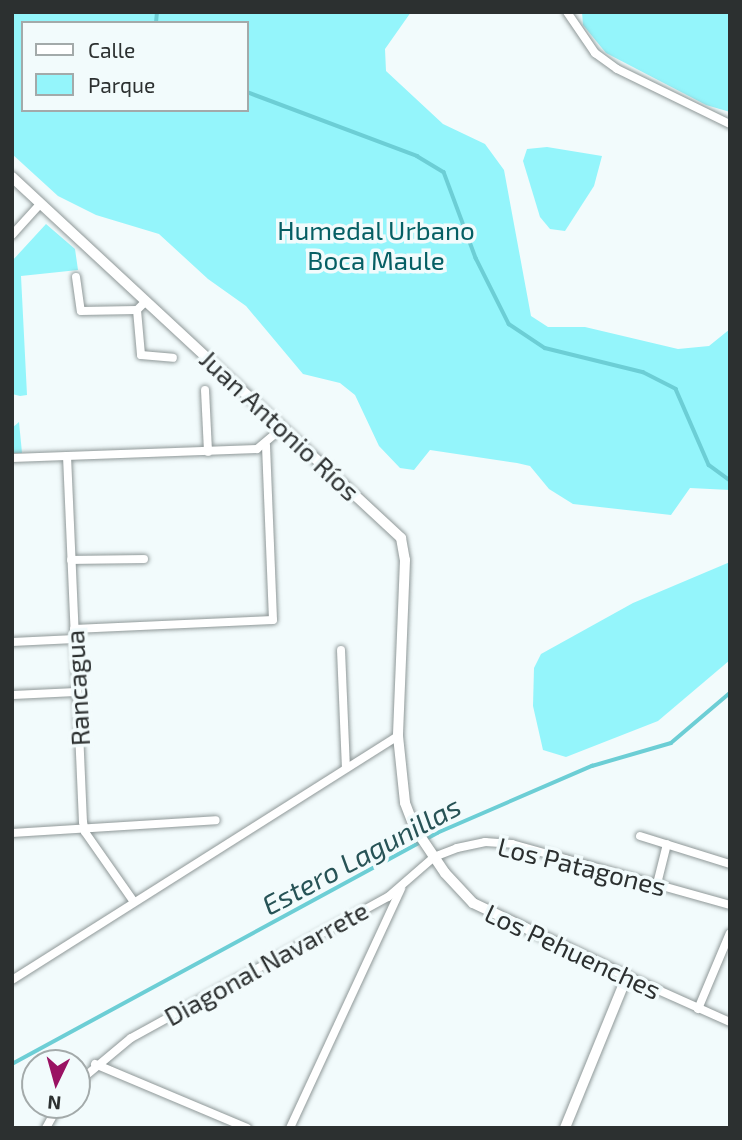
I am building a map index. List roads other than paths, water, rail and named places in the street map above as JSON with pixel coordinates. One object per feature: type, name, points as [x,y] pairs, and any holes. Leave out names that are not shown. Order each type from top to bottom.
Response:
[{"type":"street","points":[[567,12],[595,53],[617,69],[730,124]]},
{"type":"street","name":"Juan Antonio Ríos","points":[[12,177],[283,427],[403,543],[398,736],[405,803],[414,827],[434,857]]},
{"type":"street","points":[[12,235],[41,203]]},
{"type":"street","points":[[76,277],[79,310],[137,310],[146,301]]},
{"type":"street","points":[[137,310],[141,355],[173,358]]},
{"type":"street","points":[[205,390],[208,452]]},
{"type":"street","points":[[12,458],[257,450],[266,445],[283,427]]},
{"type":"street","points":[[74,629],[273,620],[266,445]]},
{"type":"street","name":"Rancagua","points":[[67,456],[85,832]]},
{"type":"street","points":[[71,560],[144,559]]},
{"type":"street","points":[[12,642],[75,639]]},
{"type":"street","points":[[341,650],[346,768]]},
{"type":"street","points":[[12,695],[77,692]]},
{"type":"street","points":[[12,980],[398,736]]},
{"type":"street","points":[[12,833],[85,832],[97,825],[216,820]]},
{"type":"street","points":[[85,832],[134,902]]},
{"type":"street","points":[[640,836],[730,864]]},
{"type":"street","name":"Los Patagones","points":[[434,857],[476,843],[503,843],[730,905]]},
{"type":"street","points":[[657,884],[667,844]]},
{"type":"street","name":"Diagonal Navarrete","points":[[91,1068],[141,1032],[401,889],[434,857]]},
{"type":"street","name":"Los Pehuenches","points":[[434,857],[461,892],[484,911],[730,1023]]},
{"type":"street","points":[[290,1128],[401,889]]},
{"type":"street","points":[[698,1009],[730,933]]},
{"type":"street","points":[[565,1128],[627,976]]},
{"type":"street","points":[[95,1064],[247,1128]]},
{"type":"waterway","points":[[156,21],[157,12]]},
{"type":"waterway","points":[[248,92],[417,156],[444,172],[476,258],[509,324],[545,348],[643,372],[676,389],[709,465],[730,480]]},
{"type":"waterway","name":"Estero Lagunillas","points":[[12,1064],[437,833],[592,766],[671,743],[730,693]]},
{"type":"park label","name":"Humedal Urbano Boca Maule","points":[[376,245]]}]
